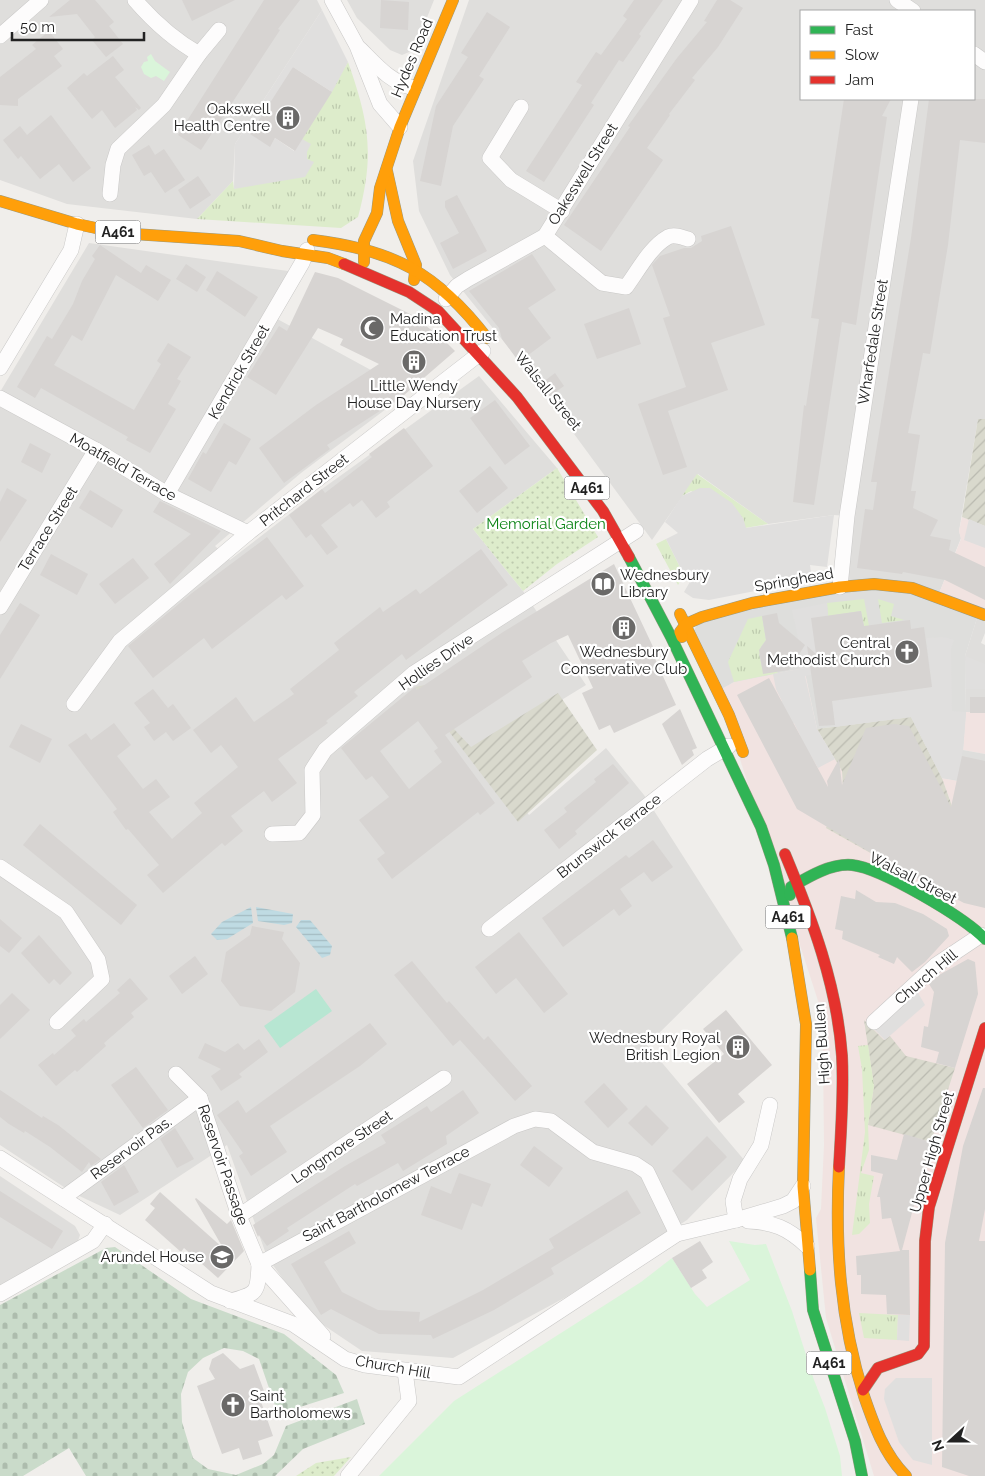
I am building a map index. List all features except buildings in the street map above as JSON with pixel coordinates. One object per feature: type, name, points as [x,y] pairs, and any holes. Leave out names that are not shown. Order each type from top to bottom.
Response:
[{"type":"main road","name":"Hydes Road","points":[[364,248],[366,237],[377,213],[380,188],[400,127],[414,88],[453,0]]},
{"type":"main road","points":[[387,171],[393,189],[399,223],[415,259],[418,273],[409,292]]},
{"type":"main road","name":"Walsall Street","points":[[0,200],[77,224],[119,233],[239,241],[340,242],[364,248],[403,264],[449,294],[494,347]]},
{"type":"main road","name":"Walsall Street","points":[[239,241],[299,243],[328,258],[365,271],[409,292],[438,311],[480,354],[517,397],[577,474],[631,537]]},
{"type":"main road","points":[[364,248],[365,271]]},
{"type":"main road","name":"Walsall Street","points":[[628,518],[631,537],[671,636]]},
{"type":"main road","name":"Springhead","points":[[686,624],[702,617],[752,603],[840,587],[894,585],[938,596],[985,615]]},
{"type":"main road","points":[[676,607],[718,691]]},
{"type":"main road","points":[[686,624],[680,632],[702,680],[698,696]]},
{"type":"main road","name":"High Bullen","points":[[671,636],[698,696],[731,745],[748,764]]},
{"type":"main road","name":"High Bullen","points":[[731,745],[774,865],[795,949],[806,1024],[803,1186],[813,1310],[855,1441],[862,1476]]},
{"type":"main road","name":"High Bullen","points":[[765,808],[798,883],[816,930],[832,985],[842,1057],[837,1239],[840,1290],[845,1329],[882,1447],[906,1476]]},
{"type":"main road","name":"Walsall Street","points":[[798,883],[843,866],[862,868],[969,924],[983,937]]},
{"type":"main road","points":[[798,883],[790,887],[790,894],[797,917],[808,973],[802,1000]]},
{"type":"main road","name":"Upper High Street","points":[[863,1390],[878,1368],[918,1354],[924,1346],[925,1241],[928,1207],[985,1028]]},
{"type":"main road","points":[[830,1128],[841,1093]]},
{"type":"main road","points":[[805,1220],[816,1218],[818,1213]]},
{"type":"street","points":[[0,36],[41,0]]},
{"type":"street","points":[[135,0],[152,20],[178,42],[199,54]]},
{"type":"street","points":[[332,0],[357,46],[380,104],[400,127]]},
{"type":"street","name":"Oakeswell Street","points":[[438,311],[449,294],[468,279],[545,236],[691,0]]},
{"type":"street","points":[[897,0],[912,10]]},
{"type":"street","points":[[110,194],[112,165],[118,149],[164,104],[199,54],[219,30]]},
{"type":"street","points":[[357,46],[388,76],[405,86],[414,88]]},
{"type":"street","name":"Wharfedale Street","points":[[840,587],[846,516],[911,100]]},
{"type":"street","points":[[521,107],[490,158],[511,180],[562,211]]},
{"type":"street","points":[[0,368],[71,250],[77,224]]},
{"type":"street","points":[[545,236],[602,283],[626,287],[650,254],[668,237],[676,236],[688,239]]},
{"type":"street","name":"Kendrick Street","points":[[167,494],[299,243]]},
{"type":"street","name":"Pritchard Street","points":[[74,704],[120,641],[248,533],[480,354],[494,347]]},
{"type":"street","name":"Moatfield Terrace","points":[[0,398],[96,450],[167,494],[248,533]]},
{"type":"street","name":"Terrace Street","points":[[0,607],[96,450]]},
{"type":"street","points":[[594,472],[592,480],[631,537]]},
{"type":"street","name":"Hollies Drive","points":[[272,834],[299,833],[313,814],[312,770],[326,750],[414,673],[631,537]]},
{"type":"street","points":[[718,691],[714,708],[731,745]]},
{"type":"street","name":"Brunswick Terrace","points":[[489,929],[731,745]]},
{"type":"street","points":[[0,867],[66,912],[98,960],[102,979],[57,1022]]},
{"type":"street","name":"Church Hill","points":[[874,1022],[936,965],[983,937]]},
{"type":"street","name":"Reservoir Passage","points":[[176,1074],[200,1098],[239,1216],[259,1264],[310,1324],[345,1358]]},
{"type":"street","name":"Longmore Street","points":[[239,1216],[444,1078]]},
{"type":"street","name":"Reservoir Pas.","points":[[63,1198],[200,1098]]},
{"type":"street","points":[[736,1220],[732,1201],[740,1179],[761,1145],[770,1105]]},
{"type":"street","name":"Saint Bartholomew Terrace","points":[[259,1264],[514,1126],[535,1119],[550,1121],[593,1152],[635,1164],[647,1172],[677,1234]]},
{"type":"street","name":"Church Hill","points":[[0,1158],[211,1293],[294,1324],[345,1358],[365,1365],[459,1378],[677,1234],[736,1220],[783,1206],[793,1201],[803,1186]]},
{"type":"street","name":"Church Hill","points":[[736,1220],[770,1222],[805,1220]]},
{"type":"street","name":"Church Hill","points":[[770,1222],[782,1226],[796,1235],[808,1247]]},
{"type":"street","points":[[0,1294],[93,1241],[105,1224]]},
{"type":"street","name":"Reservoir Passage","points":[[230,1301],[252,1295],[258,1287],[259,1264]]},
{"type":"street","points":[[348,1476],[408,1401],[405,1371]]},
{"type":"shaded area","points":[[0,0],[317,0],[322,10],[235,144],[233,181],[197,219],[67,204],[0,180]]},
{"type":"shaded area","points":[[347,0],[434,0],[414,50],[402,55],[390,50],[357,18]]},
{"type":"shaded area","points":[[469,0],[985,0],[985,419],[978,419],[959,531],[961,538],[938,596],[840,587],[846,516],[834,515],[768,524],[698,474],[652,540],[530,374],[450,275],[419,211],[413,161]]},
{"type":"shaded area","points":[[322,10],[348,62],[332,92],[293,67],[270,146],[275,138],[294,151],[302,139],[311,144],[307,152],[307,159],[314,162],[305,177],[234,189],[235,144]]},
{"type":"shaded area","points":[[89,243],[295,272],[270,315],[380,375],[398,400],[301,473],[215,546],[230,560],[322,489],[479,376],[557,468],[473,529],[523,591],[586,685],[478,751],[529,815],[606,748],[644,795],[743,950],[647,1045],[745,1161],[687,1220],[566,1297],[453,1358],[362,1351],[310,1316],[267,1257],[227,1145],[120,1215],[73,1193],[0,1145],[0,392]]},
{"type":"shaded area","points":[[978,419],[985,419],[985,526],[962,517]]},
{"type":"shaded area","points":[[700,488],[710,488],[732,503],[743,518],[746,528],[834,515],[827,567],[810,565],[812,580],[709,600],[693,598],[684,592],[691,580],[684,575],[666,539],[678,533],[665,522],[682,496]]},
{"type":"shaded area","points":[[962,517],[985,526],[985,615],[938,596],[961,539],[959,531]]},
{"type":"shaded area","points":[[969,519],[985,526],[985,548],[964,540]]},
{"type":"shaded area","name":"Central Methodist Church","points":[[874,584],[979,612],[965,656],[966,712],[963,750],[985,754],[985,786],[942,778],[911,717],[817,729],[804,668],[734,682],[718,691],[691,635],[702,617]]},
{"type":"shaded area","points":[[827,603],[828,616],[816,674],[805,676],[817,729],[835,759],[818,768],[811,756],[807,758],[796,737],[800,735],[794,723],[790,725],[778,704],[782,701],[776,689],[773,674],[804,668],[792,610]]},
{"type":"shaded area","points":[[979,612],[985,615],[985,633],[981,643],[985,645],[985,713],[966,712],[965,656]]},
{"type":"shaded area","points":[[944,637],[954,640],[951,649],[952,711],[966,712],[963,750],[957,780],[942,778],[911,717],[835,727],[832,701],[932,687],[926,638]]},
{"type":"shaded area","points":[[965,656],[985,664],[985,689],[966,689]]},
{"type":"shaded area","points":[[804,668],[817,729],[842,771],[843,788],[952,806],[942,778],[985,786],[985,1476],[874,1476],[826,1318],[816,1218],[821,1209],[824,1145],[823,1051],[820,1007],[718,691],[734,682]]},
{"type":"shaded area","points":[[425,685],[454,729],[471,747],[558,693],[597,750],[518,822],[415,687]]},
{"type":"shaded area","points":[[966,712],[985,713],[985,754],[963,750]]},
{"type":"shaded area","points":[[911,717],[942,778],[952,806],[904,839],[890,864],[826,828],[843,788],[842,771],[817,729]]},
{"type":"shaded area","points":[[914,986],[925,1005],[885,1040],[870,1025]]},
{"type":"shaded area","points":[[864,1020],[884,1040],[890,1036],[906,1056],[955,1068],[931,1142],[868,1125],[874,1086]]},
{"type":"shaded area","points":[[0,1176],[75,1226],[80,1235],[78,1241],[0,1288]]},
{"type":"shaded area","points":[[898,1315],[910,1315],[909,1341],[897,1340]]},
{"type":"shaded area","points":[[896,1378],[932,1378],[932,1465],[913,1460],[899,1442],[884,1399],[885,1389]]},
{"type":"green space","points":[[151,54],[155,61],[170,72],[164,81],[156,76],[151,78],[144,74],[141,67],[144,62],[148,61],[147,57]]},
{"type":"green space","points":[[348,62],[361,103],[367,138],[367,175],[358,217],[341,228],[197,219],[233,181],[234,189],[307,159],[302,139]]},
{"type":"green space","name":"Memorial Garden","points":[[557,468],[598,537],[557,564],[523,591],[473,529]]},
{"type":"green space","points":[[697,474],[768,524],[745,528],[743,518],[691,491],[682,496]]},
{"type":"green space","points":[[666,539],[684,575],[678,585],[656,544]]},
{"type":"green space","points":[[864,599],[869,626],[864,626],[861,611],[828,616],[827,603]]},
{"type":"green space","points":[[878,599],[894,604],[891,616],[904,620],[882,623]]},
{"type":"green space","points":[[762,616],[766,640],[761,647],[762,653],[759,654],[762,667],[771,667],[778,673],[734,682],[728,662],[748,619]]},
{"type":"green space","points":[[316,989],[332,1011],[280,1048],[264,1026]]},
{"type":"green space","points":[[868,1045],[874,1086],[868,1125],[869,1150],[861,1173],[874,1176],[869,1204],[870,1223],[859,1234],[852,1235],[865,1132],[862,1069],[858,1046]]},
{"type":"green space","points":[[729,1241],[755,1245],[766,1244],[792,1311],[825,1408],[840,1456],[842,1476],[379,1476],[454,1401],[641,1282],[672,1258],[695,1294],[707,1307],[750,1280]]},
{"type":"green space","points":[[115,1247],[191,1299],[284,1334],[336,1375],[344,1393],[278,1414],[259,1359],[243,1351],[224,1348],[203,1358],[188,1372],[181,1394],[182,1422],[193,1458],[208,1469],[236,1475],[263,1464],[274,1455],[286,1426],[357,1399],[365,1424],[303,1449],[275,1476],[86,1476],[69,1448],[23,1476],[0,1476],[0,1305],[106,1248]]},
{"type":"green space","points":[[859,1313],[898,1315],[897,1340],[864,1338]]},
{"type":"green space","points":[[351,1457],[334,1476],[296,1476],[316,1463]]},
{"type":"water","points":[[251,907],[253,923],[227,939],[217,940],[211,934],[222,922]]},
{"type":"water","points":[[256,907],[293,914],[292,923],[284,925],[258,921]]},
{"type":"water","points":[[301,920],[310,920],[332,946],[330,955],[322,958],[296,927]]},
{"type":"traffic: fast","points":[[629,557],[671,637],[761,827],[774,865],[792,938]]},
{"type":"traffic: fast","points":[[790,895],[791,887],[812,875],[828,868],[852,865],[882,875],[922,895],[959,919],[985,939]]},
{"type":"traffic: fast","points":[[810,1270],[813,1310],[855,1441],[862,1476]]},
{"type":"traffic: slow","points":[[364,262],[364,241],[377,213],[380,188],[400,127],[453,0]]},
{"type":"traffic: slow","points":[[387,171],[398,221],[416,265],[414,280]]},
{"type":"traffic: slow","points":[[0,201],[77,224],[119,233],[239,241],[282,251],[328,258],[344,264]]},
{"type":"traffic: slow","points":[[313,240],[367,250],[412,268],[450,297],[487,338]]},
{"type":"traffic: slow","points":[[682,637],[680,632],[686,624],[702,617],[752,603],[840,587],[874,584],[912,588],[985,615]]},
{"type":"traffic: slow","points":[[680,614],[729,715],[743,752]]},
{"type":"traffic: slow","points":[[792,938],[806,1024],[803,1186],[810,1270]]},
{"type":"traffic: slow","points":[[839,1167],[839,1254],[844,1311],[849,1339],[864,1396],[876,1428],[886,1449],[906,1476]]},
{"type":"traffic: jam","points":[[344,264],[409,292],[438,311],[517,397],[603,511],[629,557]]},
{"type":"traffic: jam","points":[[785,854],[814,928],[835,1004],[843,1070],[839,1167]]},
{"type":"traffic: jam","points":[[863,1390],[878,1368],[918,1354],[924,1346],[925,1241],[929,1207],[985,1028]]},
{"type":"place","name":"Oakswell Health Centre","points":[[288,118]]},
{"type":"place","name":"Madina Education Trust","points":[[372,328]]},
{"type":"place","name":"Little Wendy House Day Nursery","points":[[414,362]]},
{"type":"place","name":"Wednesbury Library","points":[[603,584]]},
{"type":"place","name":"Wednesbury Conservative Club","points":[[624,628]]},
{"type":"place","name":"Central Methodist Church","points":[[907,652]]},
{"type":"place","name":"Wednesbury Royal British Legion","points":[[738,1047]]},
{"type":"place","name":"Arundel House","points":[[222,1257]]},
{"type":"place","name":"Saint Bartholomews","points":[[233,1405]]}]
